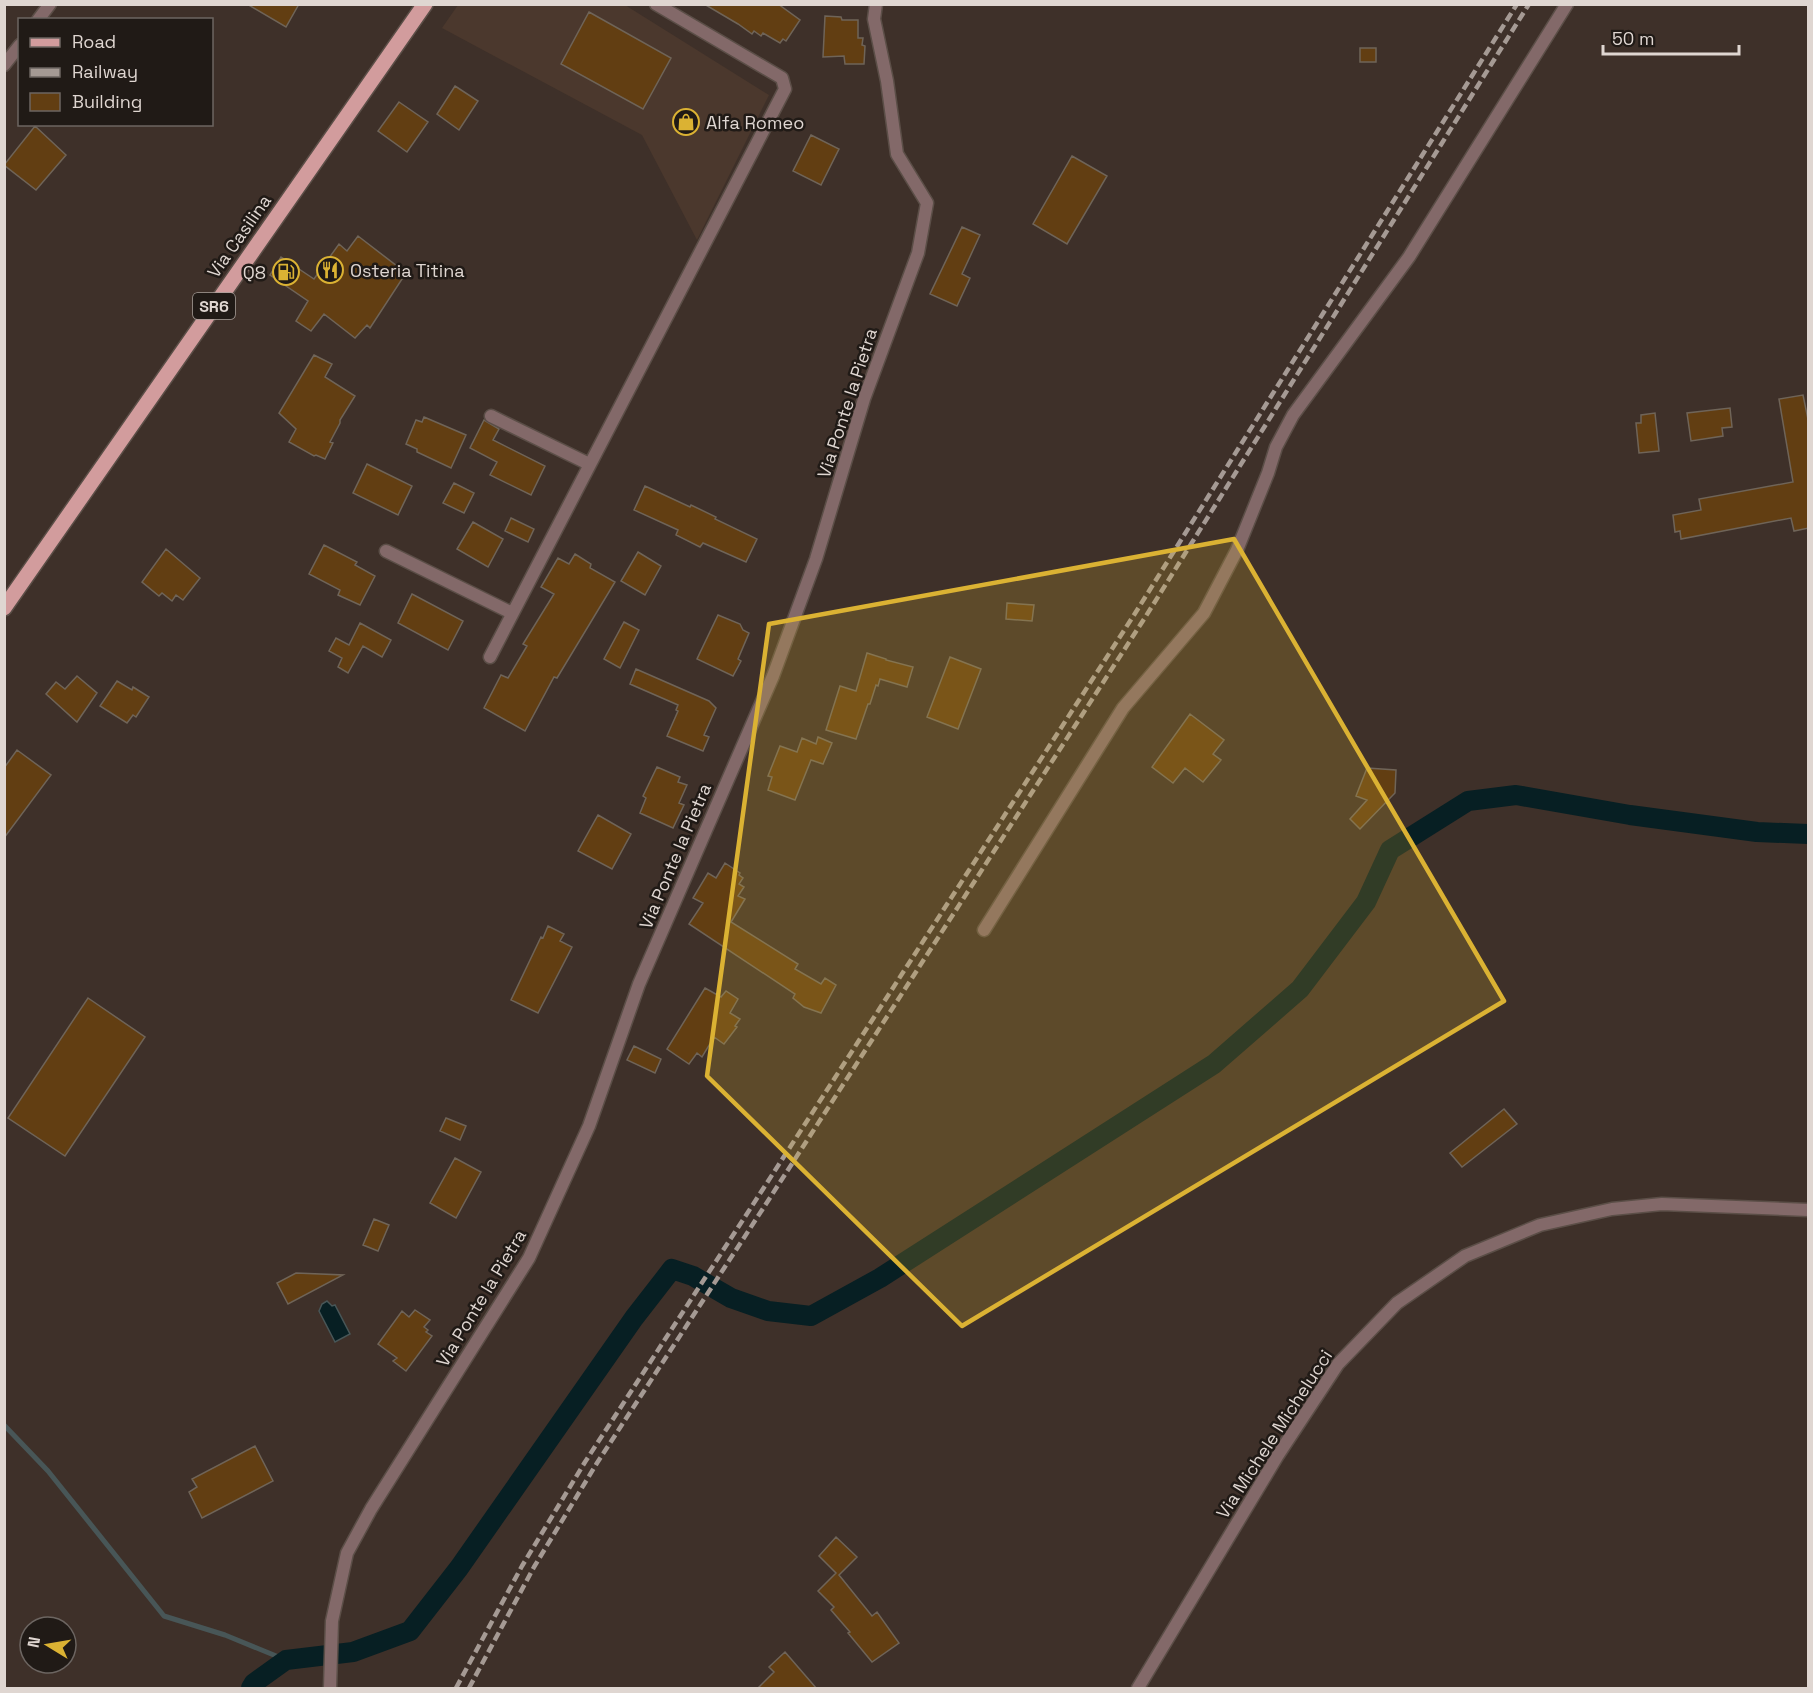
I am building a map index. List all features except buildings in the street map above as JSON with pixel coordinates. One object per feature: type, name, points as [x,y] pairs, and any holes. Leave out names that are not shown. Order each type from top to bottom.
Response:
[{"type":"main road","name":"Via Casilina","points":[[7,600],[424,4]]},
{"type":"street","points":[[40,18],[50,4]]},
{"type":"street","points":[[489,657],[785,90],[782,78],[656,4]]},
{"type":"street","name":"Via Ponte la Pietra","points":[[330,1689],[332,1621],[347,1553],[371,1509],[528,1258],[589,1126],[639,984],[773,676],[816,559],[864,399],[918,253],[927,204],[897,154],[887,81],[874,19],[876,4]]},
{"type":"street","points":[[984,930],[1123,708],[1204,613],[1237,550],[1276,447],[1293,415],[1409,257],[1567,4]]},
{"type":"street","points":[[4,65],[18,48]]},
{"type":"street","points":[[491,416],[589,464]]},
{"type":"street","points":[[386,551],[512,613]]},
{"type":"street","name":"Via Michele Michelucci","points":[[1138,1689],[1278,1455],[1338,1364],[1397,1303],[1465,1256],[1540,1225],[1612,1209],[1662,1204],[1809,1210]]},
{"type":"highlighted area","points":[[1234,539],[1504,1001],[962,1326],[707,1076],[769,624]]},
{"type":"shaded area","name":"Alfa Romeo","points":[[458,5],[625,5],[769,95],[697,240],[642,135],[442,28]]},
{"type":"water","points":[[327,1301],[332,1306],[335,1305],[350,1334],[335,1342],[319,1311],[322,1304]]},
{"type":"waterway","points":[[251,1688],[254,1683],[286,1660],[353,1652],[410,1631],[459,1568],[634,1318],[672,1269],[693,1276],[731,1298],[768,1311],[811,1316],[880,1278],[1214,1064],[1300,989],[1366,902],[1390,850],[1468,801],[1516,795],[1630,815],[1757,832],[1808,834]]},
{"type":"waterway","points":[[4,1425],[48,1471],[164,1616],[225,1635],[286,1660]]},
{"type":"railway","points":[[456,1688],[522,1566],[585,1462],[1134,615],[1517,4]]},
{"type":"railway","points":[[469,1688],[534,1567],[597,1463],[1146,616],[1529,4]]},
{"type":"place","name":"Alfa Romeo","points":[[686,122]]},
{"type":"place","name":"Osteria Titina","points":[[330,270]]},
{"type":"place","name":"Q8","points":[[286,272]]}]
